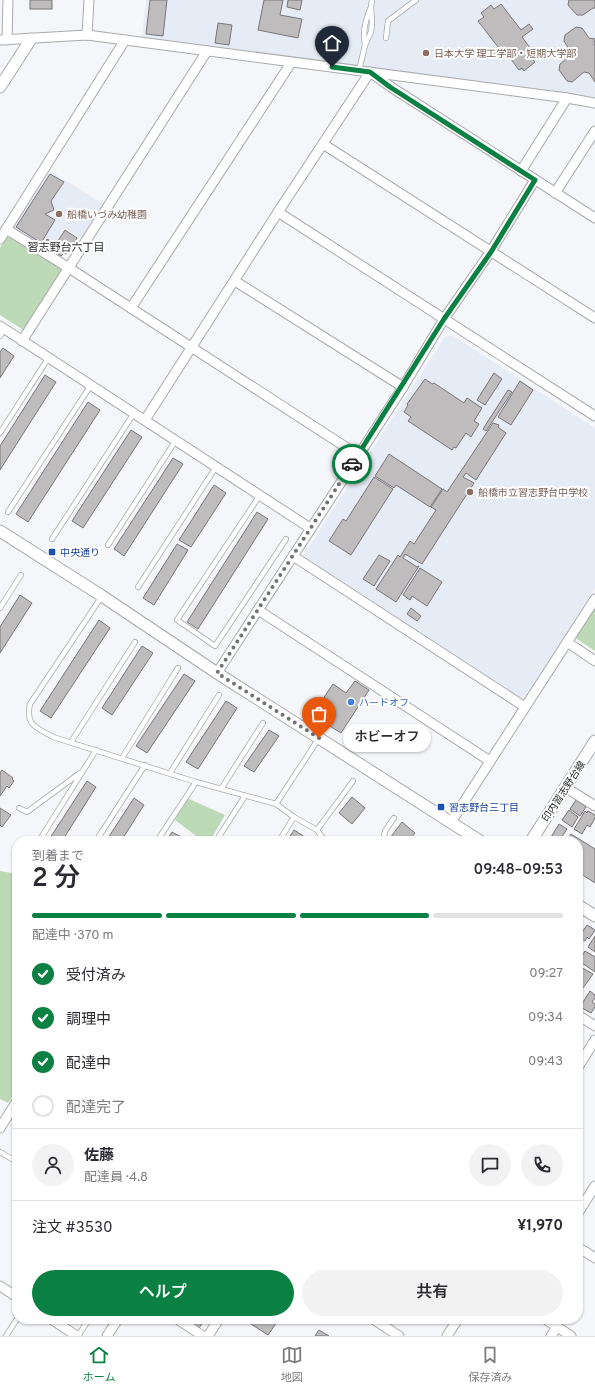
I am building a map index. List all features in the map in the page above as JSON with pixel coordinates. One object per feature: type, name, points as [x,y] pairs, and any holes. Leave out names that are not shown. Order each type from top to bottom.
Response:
[{"type":"street","points":[[8,0],[3,40],[87,36],[125,40],[291,63],[567,98],[595,103]]},
{"type":"street","points":[[87,36],[89,0]]},
{"type":"street","points":[[0,87],[31,39]]},
{"type":"street","points":[[0,239],[125,40]]},
{"type":"street","points":[[22,340],[207,51]]},
{"type":"street","points":[[131,308],[291,63]]},
{"type":"street","points":[[145,420],[278,212],[370,72]]},
{"type":"street","points":[[370,72],[390,87],[555,193],[593,214]]},
{"type":"street","points":[[521,171],[567,98]]},
{"type":"street","points":[[555,193],[595,131]]},
{"type":"street","points":[[323,144],[595,318]]},
{"type":"street","points":[[217,673],[358,456],[444,319],[491,252],[535,180]]},
{"type":"street","points":[[278,212],[595,416]]},
{"type":"street","points":[[6,229],[69,268],[358,456]]},
{"type":"street","points":[[235,281],[402,387]]},
{"type":"street","points":[[2,330],[22,340],[49,357],[310,528]]},
{"type":"street","points":[[0,531],[102,596],[217,673],[472,836]]},
{"type":"street","points":[[293,556],[525,707]]},
{"type":"street","points":[[451,822],[595,598]]},
{"type":"street","points":[[258,610],[490,761]]},
{"type":"street","points":[[567,642],[595,661]]},
{"type":"street","name":"印内習志野台線","points":[[534,836],[595,741]]},
{"type":"street","points":[[565,787],[595,806]]},
{"type":"street","points":[[583,908],[595,916]]},
{"type":"street","points":[[583,1018],[595,1026]]},
{"type":"street","points":[[583,1059],[595,1040]]},
{"type":"street","points":[[0,1128],[12,1109]]},
{"type":"street","points":[[583,1205],[595,1186]]},
{"type":"street","points":[[583,1250],[595,1258]]},
{"type":"street","points":[[0,1286],[12,1294]]},
{"type":"street","points":[[58,1324],[75,1336]]},
{"type":"street","points":[[107,1336],[115,1324]]},
{"type":"street","points":[[185,1324],[203,1336]]},
{"type":"street","points":[[208,1336],[216,1324]]},
{"type":"street","points":[[381,1324],[400,1336]]},
{"type":"street","points":[[447,1336],[455,1324]]},
{"type":"street","points":[[552,1324],[571,1336]]},
{"type":"street","points":[[551,1336],[557,1327]]},
{"type":"lane","points":[[359,71],[365,45],[370,36],[372,24],[372,0]]},
{"type":"lane","points":[[386,38],[388,21],[416,0]]},
{"type":"lane","points":[[365,45],[363,31],[365,21],[371,7]]},
{"type":"lane","points":[[0,433],[49,357]]},
{"type":"lane","points":[[8,512],[92,385]]},
{"type":"lane","points":[[52,539],[134,413]]},
{"type":"lane","points":[[108,545],[176,440]]},
{"type":"lane","points":[[138,587],[216,466]]},
{"type":"lane","points":[[260,495],[178,620],[216,646],[286,539]]},
{"type":"lane","points":[[0,608],[21,575]]},
{"type":"lane","points":[[102,596],[30,704],[30,720],[33,725],[53,737],[196,782],[276,804],[294,817],[317,830],[321,836]]},
{"type":"lane","points":[[71,742],[135,642]]},
{"type":"lane","points":[[122,758],[178,668]]},
{"type":"lane","points":[[170,773],[219,695]]},
{"type":"lane","points":[[221,789],[263,723]]},
{"type":"lane","points":[[276,804],[319,738]]},
{"type":"lane","points":[[42,836],[96,750]]},
{"type":"lane","points":[[99,836],[145,765]]},
{"type":"lane","points":[[19,808],[27,812],[83,771]]},
{"type":"lane","points":[[317,830],[353,781]]},
{"type":"lane","points":[[160,836],[196,782]]},
{"type":"lane","points":[[219,836],[245,796]]},
{"type":"lane","points":[[281,836],[294,817]]},
{"type":"lane","points":[[384,836],[385,831],[394,818]]},
{"type":"lane","points":[[0,1152],[12,1159]]},
{"type":"lane","points":[[6,1336],[14,1324]]},
{"type":"lane","points":[[75,1336],[85,1324]]},
{"type":"shaded area","name":"日本大学 理工学部・短期大学部","points":[[146,0],[595,0],[595,100],[370,67],[142,38]]},
{"type":"shaded area","name":"船橋いづみ幼稚園","points":[[50,171],[103,204],[82,239],[65,228],[50,251],[15,229],[14,224]]},
{"type":"shaded area","name":"船橋市立習志野台中学校","points":[[452,335],[595,428],[595,588],[526,695],[519,697],[303,556],[445,337]]},
{"type":"green space","points":[[11,237],[61,269],[62,273],[25,331],[0,315],[0,248],[6,238]]},
{"type":"green space","points":[[595,604],[595,651],[577,639],[575,635]]},
{"type":"green space","points":[[187,798],[225,815],[213,836],[196,836],[175,820]]},
{"type":"green space","points":[[0,871],[12,873],[12,1097],[8,1103],[0,1099]]},
{"type":"building","points":[[30,0],[52,0],[52,9],[30,9]]},
{"type":"building","points":[[150,0],[167,0],[163,36],[146,34]]},
{"type":"building","points":[[264,0],[283,0],[280,15],[302,19],[298,38],[258,30]]},
{"type":"building","points":[[288,0],[302,0],[300,10],[287,7]]},
{"type":"building","points":[[569,0],[595,0],[595,8],[583,15],[577,15],[568,5]]},
{"type":"building","points":[[501,4],[521,30],[529,24],[533,29],[522,37],[537,57],[533,60],[535,62],[524,71],[522,68],[519,70],[504,50],[493,59],[489,54],[498,47],[478,21],[484,17],[481,13],[491,5],[494,9]]},
{"type":"building","points":[[218,23],[232,25],[229,45],[215,43]]},
{"type":"building","points":[[576,27],[582,28],[589,38],[595,39],[595,82],[589,73],[584,72],[572,82],[567,81],[559,70],[560,64],[572,54],[564,41],[565,35]]},
{"type":"building","points":[[50,174],[64,182],[51,201],[54,210],[45,214],[55,220],[41,243],[16,227]]},
{"type":"building","points":[[65,230],[77,238],[66,254],[64,253],[61,256],[52,250]]},
{"type":"building","points":[[47,239],[52,242],[47,248],[43,246]]},
{"type":"building","points":[[3,348],[14,356],[0,378],[0,352]]},
{"type":"building","points":[[494,373],[502,379],[485,405],[477,400]]},
{"type":"building","points":[[45,375],[56,382],[0,470],[0,446]]},
{"type":"building","points":[[425,379],[432,384],[434,383],[464,403],[467,398],[482,408],[474,421],[479,424],[471,437],[466,433],[456,448],[454,447],[452,450],[408,421],[411,417],[404,412],[408,405],[407,404]]},
{"type":"building","points":[[520,381],[533,390],[511,425],[498,417]]},
{"type":"building","points":[[508,390],[512,392],[486,431],[483,429]]},
{"type":"building","points":[[88,402],[100,410],[28,522],[16,514]]},
{"type":"building","points":[[493,423],[499,425],[498,427],[506,433],[476,480],[466,473],[463,477],[474,483],[422,564],[405,554],[403,558],[417,567],[419,566],[396,602],[376,589],[398,555],[400,557],[410,541],[414,544],[436,510],[431,507],[443,489],[447,492]]},
{"type":"building","points":[[131,430],[142,437],[83,528],[72,521]]},
{"type":"building","points":[[389,454],[442,489],[430,507],[396,485],[394,488],[375,476]]},
{"type":"building","points":[[173,458],[183,464],[124,556],[114,549]]},
{"type":"building","points":[[374,477],[393,489],[351,555],[329,541],[343,519],[346,521]]},
{"type":"building","points":[[214,485],[226,493],[191,547],[179,540]]},
{"type":"building","points":[[257,512],[268,519],[198,629],[187,622]]},
{"type":"building","points":[[177,544],[188,550],[154,605],[143,598]]},
{"type":"building","points":[[379,555],[390,561],[374,586],[363,579]]},
{"type":"building","points":[[420,568],[442,582],[427,606],[412,596],[410,600],[403,595]]},
{"type":"building","points":[[20,595],[32,603],[0,653],[0,627]]},
{"type":"building","points":[[411,608],[421,616],[417,621],[407,614]]},
{"type":"building","points":[[99,620],[110,628],[51,718],[40,711]]},
{"type":"building","points":[[142,646],[153,653],[112,715],[102,708]]},
{"type":"building","points":[[184,674],[195,681],[147,753],[136,746]]},
{"type":"building","points":[[355,681],[369,690],[341,733],[312,715],[333,684],[346,693]]},
{"type":"building","points":[[226,701],[237,708],[198,769],[186,762]]},
{"type":"building","points":[[269,730],[279,736],[254,772],[244,766]]},
{"type":"building","points":[[2,770],[13,778],[12,779],[14,781],[9,788],[7,786],[0,796],[0,773]]},
{"type":"building","points":[[87,781],[96,787],[65,836],[51,836]]},
{"type":"building","points":[[352,797],[365,808],[352,824],[339,813]]},
{"type":"building","points":[[134,798],[144,805],[124,836],[109,836]]},
{"type":"building","points":[[576,800],[586,807],[580,816],[570,809]]},
{"type":"building","points":[[0,808],[11,815],[2,827],[0,825]]},
{"type":"building","points":[[569,810],[578,817],[572,827],[562,820]]},
{"type":"building","points":[[585,811],[595,815],[595,818],[590,827],[587,825],[582,834],[574,829]]},
{"type":"building","points":[[402,822],[415,833],[413,836],[392,836]]},
{"type":"building","points":[[559,824],[567,829],[562,836],[552,836]]},
{"type":"building","points":[[294,830],[303,836],[290,836]]},
{"type":"building","points":[[172,832],[179,836],[169,836]]},
{"type":"building","points":[[583,842],[595,849],[595,883],[583,875]]},
{"type":"building","points":[[587,925],[595,930],[589,939],[587,937],[585,941],[583,940],[583,931]]},
{"type":"building","points":[[595,936],[595,952],[588,947]]},
{"type":"building","points":[[585,951],[595,957],[595,972],[583,964],[583,954]]},
{"type":"building","points":[[583,968],[593,974],[583,988]]},
{"type":"building","points":[[590,991],[595,995],[592,1002],[595,1004],[595,1007],[591,1013],[583,1009],[583,1002]]},
{"type":"building","points":[[193,1324],[202,1324],[199,1328]]},
{"type":"building","points":[[251,1324],[276,1324],[268,1335]]},
{"type":"building","points":[[319,1330],[329,1336],[315,1336]]},
{"type":"way so far","points":[[319,738],[217,673],[352,464]]},
{"type":"place","name":"日本大学 理工学部・短期大学部","points":[[426,53]]},
{"type":"place","name":"船橋いづみ幼稚園","points":[[59,214]]},
{"type":"place","name":"船橋市立習志野台中学校","points":[[470,492]]},
{"type":"place","name":"中央通り","points":[[52,552]]},
{"type":"place","name":"ハードオフ","points":[[351,702]]},
{"type":"place","name":"ホビーオフ","points":[[319,738]]},
{"type":"place","name":"習志野台三丁目","points":[[441,807]]},
{"type":"district","name":"習志野台六丁目","points":[[66,247]]},
{"type":"route","points":[[332,67],[370,72],[390,87],[535,180],[491,252],[444,319],[352,464]]}]
